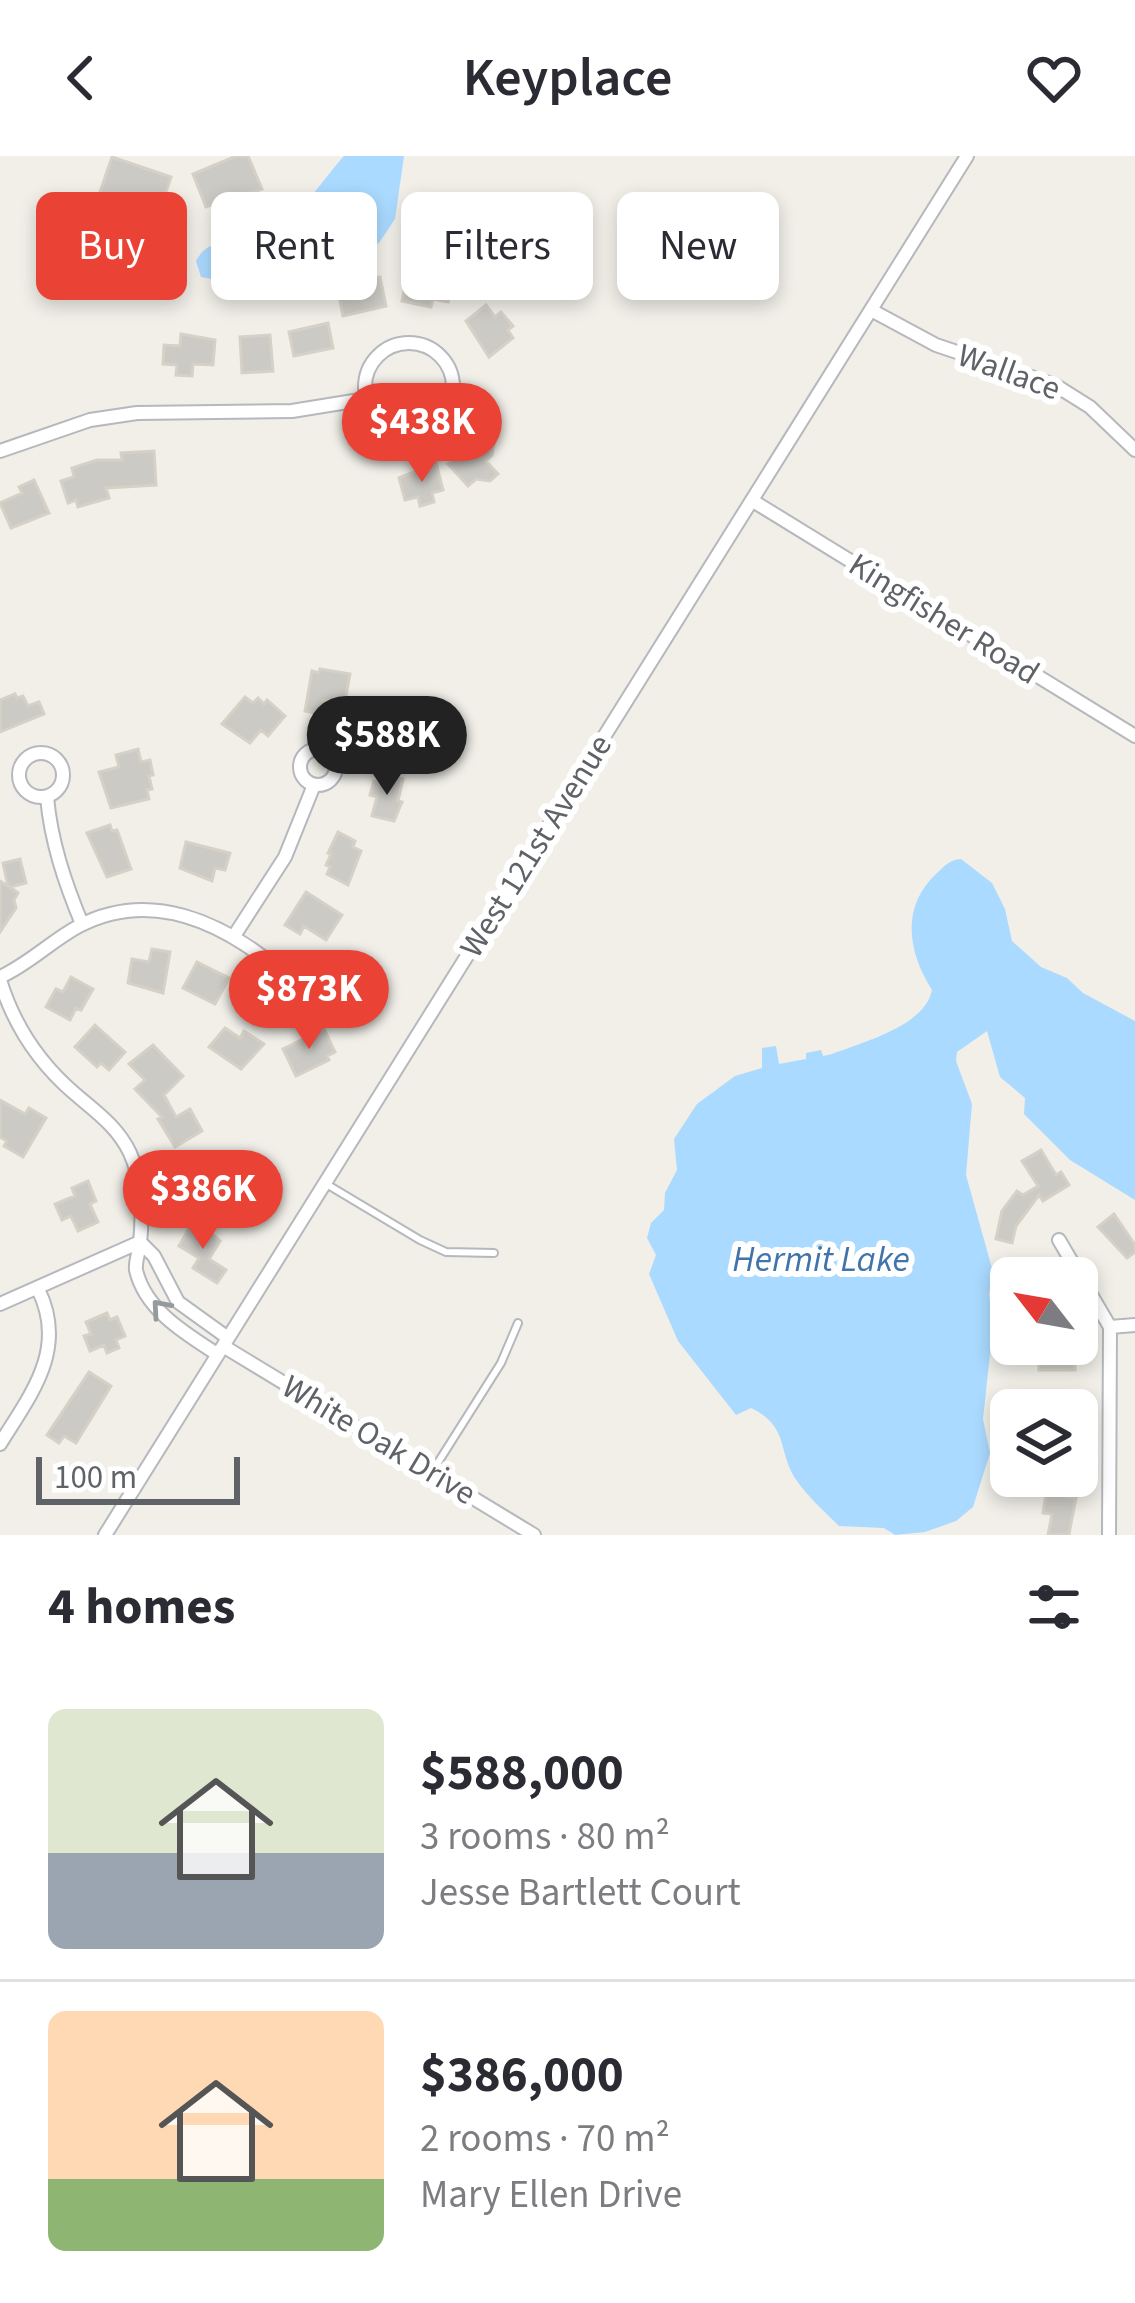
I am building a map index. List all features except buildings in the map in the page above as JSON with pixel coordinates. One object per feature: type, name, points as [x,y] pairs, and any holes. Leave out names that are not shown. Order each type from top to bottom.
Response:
[{"type":"street","name":"West 121st Avenue","points":[[105,1535],[967,156]]},
{"type":"street","name":"Wallace","points":[[871,310],[936,345],[1055,385],[1090,407],[1135,450]]},
{"type":"street","points":[[416,343],[442,357],[450,369],[452,398],[436,422],[423,429],[394,430],[372,412],[366,399],[368,370],[387,348],[416,343]]},
{"type":"street","points":[[0,452],[90,420],[137,413],[292,411],[366,399]]},
{"type":"street","name":"Kingfisher Road","points":[[752,501],[1135,736]]},
{"type":"street","points":[[235,936],[285,857],[314,785]]},
{"type":"street","points":[[46,797],[57,856],[82,924]]},
{"type":"street","points":[[223,1346],[176,1327],[157,1308],[135,1267],[140,1242],[139,1189],[131,1155],[104,1116],[35,1056],[13,1017],[0,979],[82,924],[117,914],[168,911],[235,936],[277,968]]},
{"type":"street","points":[[1060,1240],[1110,1327],[1108,1535]]},
{"type":"street","points":[[0,1304],[140,1242]]},
{"type":"street","points":[[140,1242],[154,1256],[178,1302],[223,1346]]},
{"type":"street","points":[[0,1444],[49,1357],[52,1336],[38,1289]]},
{"type":"street","points":[[1110,1327],[1135,1325]]},
{"type":"street","name":"White Oak Drive","points":[[223,1346],[534,1535]]},
{"type":"lane","points":[[325,1183],[446,1252],[494,1253]]},
{"type":"lane","points":[[432,1472],[501,1363],[518,1323]]},
{"type":"water","points":[[344,156],[404,156],[395,219],[377,244],[377,192],[314,192]]},
{"type":"water","points":[[209,247],[211,279],[201,277],[196,261]]},
{"type":"water","name":"Hermit Lake","points":[[961,859],[992,883],[1005,909],[1012,941],[1041,967],[1135,1021],[1135,1200],[1070,1160],[1024,1114],[1025,1098],[1000,1077],[987,1031],[957,1052],[972,1104],[966,1175],[990,1261],[990,1354],[983,1419],[990,1453],[973,1507],[956,1521],[925,1532],[895,1535],[884,1528],[839,1526],[797,1481],[772,1423],[751,1408],[736,1415],[678,1341],[649,1274],[656,1255],[647,1238],[651,1223],[664,1210],[665,1193],[677,1170],[674,1139],[697,1104],[735,1076],[762,1068],[762,1048],[776,1046],[779,1064],[806,1059],[806,1053],[821,1050],[823,1056],[832,1054],[891,1031],[927,1003],[932,990],[913,945],[913,915],[925,886],[953,860]]}]
